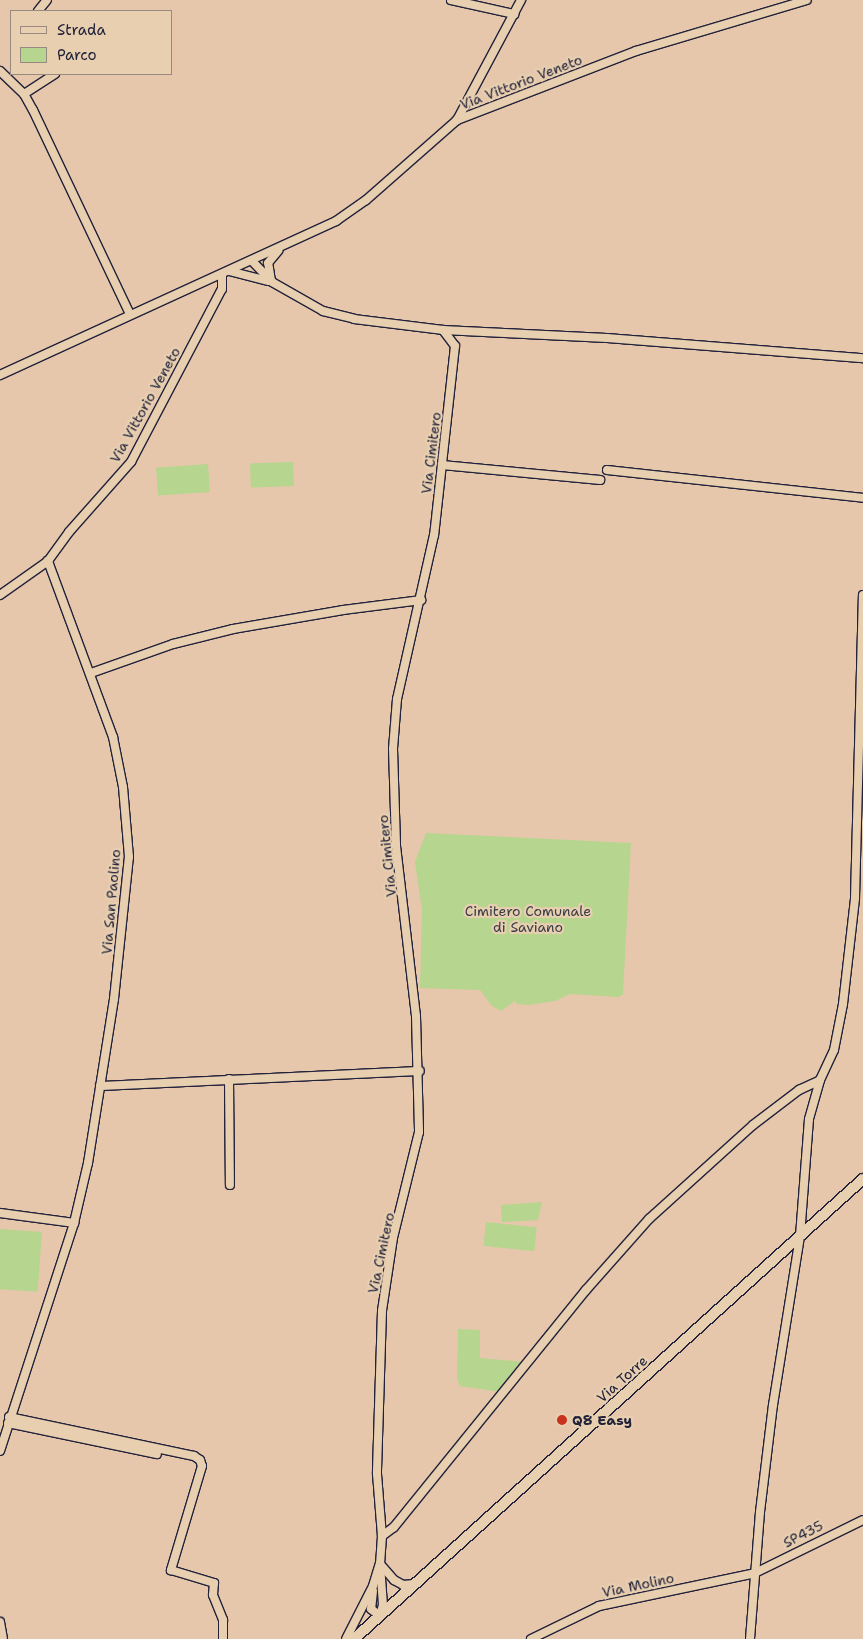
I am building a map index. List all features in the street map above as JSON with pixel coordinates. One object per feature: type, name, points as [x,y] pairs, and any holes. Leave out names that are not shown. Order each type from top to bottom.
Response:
[{"type":"main road","name":"Via Torre","points":[[354,1639],[863,1179]]},
{"type":"street","points":[[39,10],[47,0]]},
{"type":"street","points":[[450,0],[514,14]]},
{"type":"street","points":[[457,120],[521,0]]},
{"type":"street","name":"Via Vittorio Veneto","points":[[0,374],[130,314],[280,249],[336,221],[366,200],[457,120],[636,51],[807,0]]},
{"type":"street","points":[[0,71],[24,94],[130,314]]},
{"type":"street","points":[[24,94],[52,75]]},
{"type":"street","points":[[272,282],[268,263],[280,249]]},
{"type":"street","points":[[252,261],[272,282],[299,300],[342,316],[443,330],[607,338],[863,358]]},
{"type":"street","points":[[226,273],[272,282]]},
{"type":"street","name":"Via Vittorio Veneto","points":[[0,595],[48,561],[69,532],[131,462],[222,289],[226,273]]},
{"type":"street","name":"Via Cimitero","points":[[373,1586],[371,1609],[380,1616],[383,1604],[380,1564],[382,1536],[377,1474],[382,1311],[393,1238],[419,1132],[420,1071],[411,959],[396,846],[393,749],[398,699],[434,535],[455,346],[443,330]]},
{"type":"street","points":[[442,465],[600,480]]},
{"type":"street","points":[[608,470],[863,498]]},
{"type":"street","name":"Via San Paolino","points":[[0,1450],[8,1420],[74,1223],[88,1163],[114,1000],[129,857],[123,787],[114,737],[48,561]]},
{"type":"street","points":[[750,1639],[773,1405],[800,1236],[809,1119],[820,1080],[834,1050],[843,1004],[855,898],[863,595]]},
{"type":"street","points":[[91,673],[173,644],[233,629],[352,608],[421,600]]},
{"type":"street","points":[[100,1086],[420,1071]]},
{"type":"street","points":[[229,1079],[230,1185]]},
{"type":"street","points":[[382,1536],[394,1527],[586,1290],[649,1219],[753,1125],[799,1090],[820,1080]]},
{"type":"street","points":[[0,1213],[74,1223]]},
{"type":"street","points":[[0,1418],[197,1460],[202,1466],[171,1570],[214,1583],[213,1595],[223,1620],[223,1639]]},
{"type":"street","name":"SP435","points":[[755,1573],[863,1520]]},
{"type":"street","points":[[380,1564],[394,1580],[403,1585],[414,1584]]},
{"type":"street","name":"Via Cimitero","points":[[346,1639],[373,1586],[380,1564]]},
{"type":"street","name":"Via Molino","points":[[531,1639],[576,1615],[616,1602],[755,1573]]},
{"type":"street","points":[[0,1622],[3,1639]]},
{"type":"street","points":[[548,1630],[549,1639]]},
{"type":"green space","points":[[293,462],[294,486],[251,487],[250,464]]},
{"type":"green space","points":[[208,464],[210,492],[158,496],[156,468]]},
{"type":"green space","name":"Cimitero Comunale di Saviano","points":[[426,833],[631,843],[623,994],[619,997],[570,994],[555,1001],[528,1005],[517,1004],[515,1001],[501,1011],[492,1006],[480,990],[420,988],[422,910],[415,862]]},
{"type":"green space","points":[[542,1202],[538,1220],[502,1222],[501,1205]]},
{"type":"green space","points":[[486,1222],[537,1227],[534,1251],[483,1246]]},
{"type":"green space","points":[[0,1229],[42,1232],[38,1292],[0,1289]]},
{"type":"green space","points":[[458,1329],[480,1330],[480,1358],[525,1362],[501,1392],[460,1386],[457,1379]]},
{"type":"place","name":"Q8 Easy","points":[[562,1420]]}]
